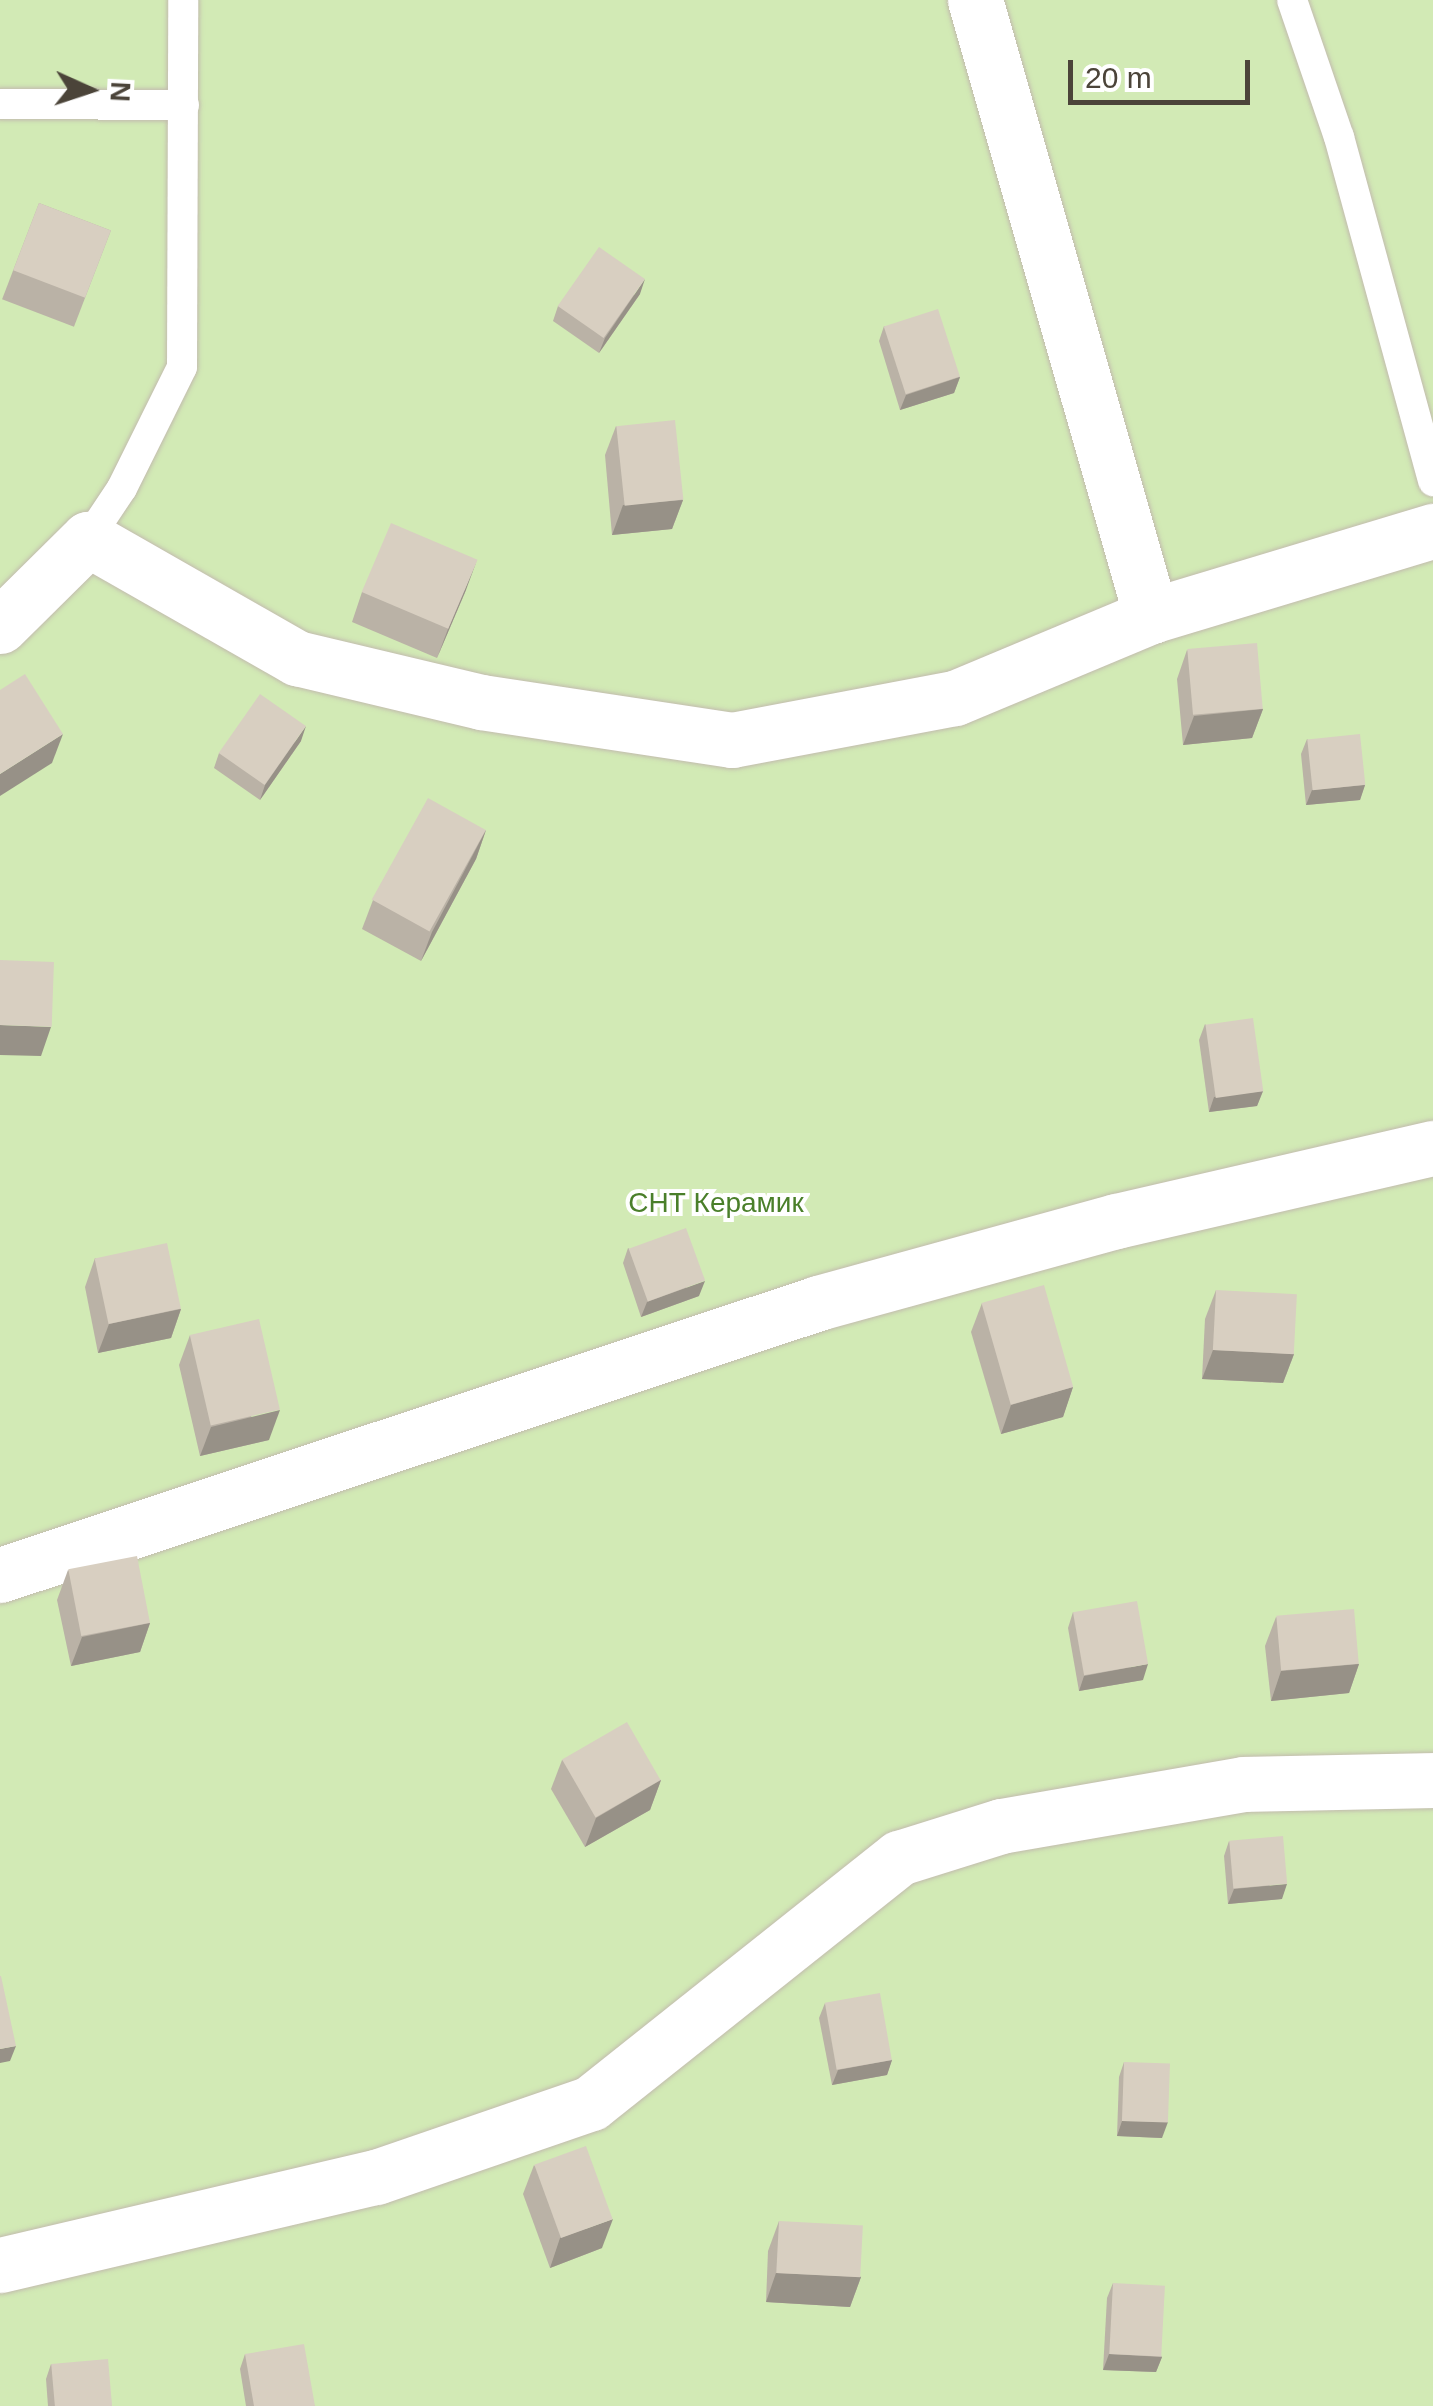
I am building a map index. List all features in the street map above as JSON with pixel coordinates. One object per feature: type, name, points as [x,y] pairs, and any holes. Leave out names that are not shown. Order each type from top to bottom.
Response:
[{"type":"street","points":[[975,0],[1152,616]]},
{"type":"street","points":[[0,626],[88,538],[297,658],[481,702],[732,740],[955,698],[1152,616],[1433,532]]},
{"type":"street","points":[[0,1575],[818,1302],[1116,1222],[1433,1148]]},
{"type":"street","points":[[0,2265],[376,2177],[591,2103],[899,1858],[1002,1826],[1244,1784],[1433,1780]]},
{"type":"lane","points":[[88,538],[122,488],[182,367],[183,0]]},
{"type":"lane","points":[[1292,0],[1340,137],[1433,481]]},
{"type":"lane","points":[[0,104],[184,106]]},
{"type":"green space","name":"СНТ Керамик","points":[[0,0],[1433,0],[1433,2406],[0,2406]]},
{"type":"building","points":[[39,203],[111,231],[85,298],[13,270]]},
{"type":"building","points":[[599,247],[645,279],[604,338],[558,306]]},
{"type":"building","points":[[938,309],[960,377],[906,394],[884,327]]},
{"type":"building","points":[[675,420],[683,500],[625,506],[616,426]]},
{"type":"building","points":[[391,523],[478,560],[448,629],[362,592]]},
{"type":"building","points":[[1257,643],[1263,709],[1193,715],[1187,649]]},
{"type":"building","points":[[25,674],[63,734],[0,774],[0,690]]},
{"type":"building","points":[[260,694],[306,726],[265,785],[219,753]]},
{"type":"building","points":[[1360,734],[1365,785],[1313,790],[1307,740]]},
{"type":"building","points":[[428,798],[486,830],[429,931],[372,899]]},
{"type":"building","points":[[0,960],[54,962],[52,1027],[0,1025]]},
{"type":"building","points":[[1253,1018],[1263,1091],[1216,1098],[1205,1025]]},
{"type":"building","points":[[686,1228],[705,1281],[648,1301],[629,1249]]},
{"type":"building","points":[[167,1243],[181,1309],[109,1324],[95,1258]]},
{"type":"building","points":[[1044,1285],[1073,1387],[1011,1405],[982,1303]]},
{"type":"building","points":[[1216,1290],[1297,1294],[1294,1354],[1213,1350]]},
{"type":"building","points":[[259,1319],[280,1410],[211,1426],[190,1335]]},
{"type":"building","points":[[137,1556],[150,1623],[81,1636],[68,1569]]},
{"type":"building","points":[[1137,1601],[1148,1664],[1084,1675],[1073,1612]]},
{"type":"building","points":[[1354,1609],[1359,1664],[1281,1671],[1276,1616]]},
{"type":"building","points":[[627,1722],[660,1780],[596,1818],[562,1760]]},
{"type":"building","points":[[1283,1836],[1287,1884],[1233,1889],[1229,1841]]},
{"type":"building","points":[[0,1976],[16,2046],[0,2049]]},
{"type":"building","points":[[880,1993],[892,2060],[837,2070],[825,2003]]},
{"type":"building","points":[[1124,2062],[1170,2064],[1168,2123],[1122,2121]]},
{"type":"building","points":[[586,2146],[613,2219],[561,2238],[534,2165]]},
{"type":"building","points":[[779,2221],[863,2225],[860,2277],[776,2273]]},
{"type":"building","points":[[1113,2283],[1165,2286],[1161,2357],[1109,2354]]},
{"type":"building","points":[[304,2344],[315,2406],[254,2406],[245,2354]]},
{"type":"building","points":[[108,2359],[112,2406],[55,2406],[51,2364]]}]
